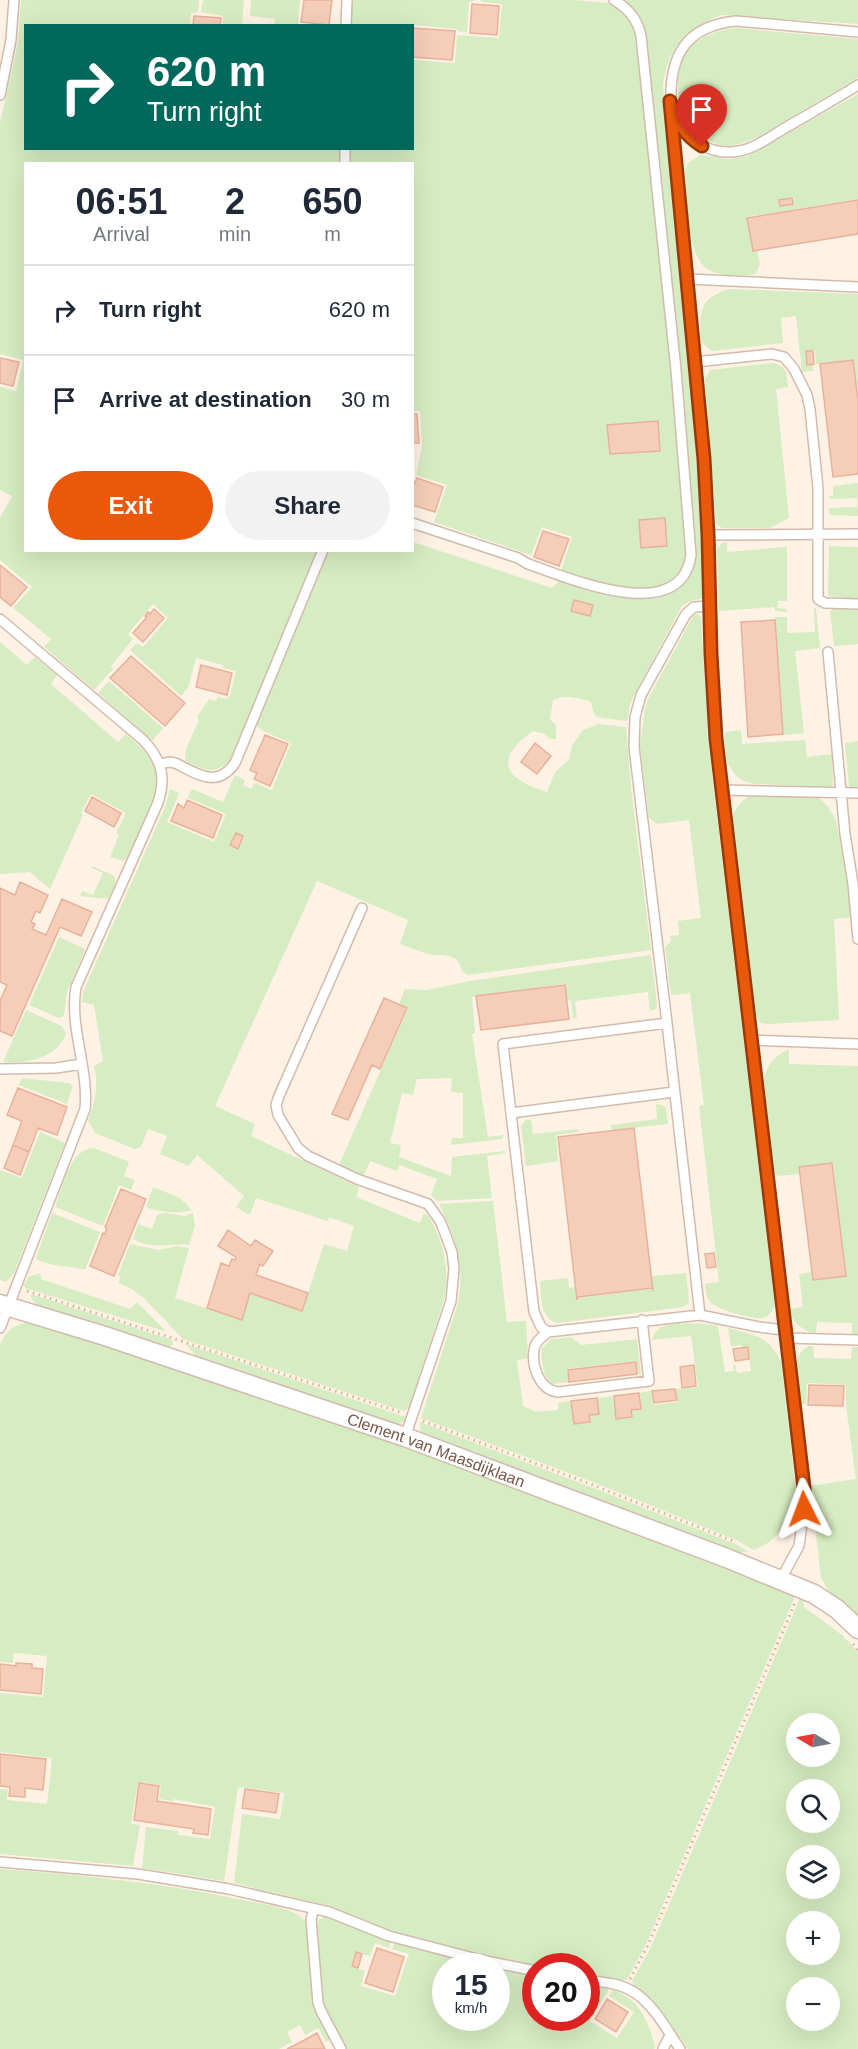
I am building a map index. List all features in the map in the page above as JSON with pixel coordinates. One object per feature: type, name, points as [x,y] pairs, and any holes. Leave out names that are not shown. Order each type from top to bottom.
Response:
[{"type":"street","name":"Clement van Maasdijklaan","points":[[4,1305],[105,1336],[405,1437],[781,1579],[802,1588],[837,1609],[858,1629]]},
{"type":"lane","points":[[0,95],[11,40],[14,0]]},
{"type":"lane","points":[[346,24],[347,0]]},
{"type":"lane","points":[[414,524],[609,590],[656,592],[670,588],[688,569],[691,555],[676,370],[641,36],[628,10],[614,0]]},
{"type":"lane","points":[[781,1579],[799,1546],[804,1509],[804,1488],[721,790],[711,665],[708,535],[688,279],[670,101],[670,79],[672,67],[685,44],[707,27],[722,22],[735,21],[858,32]]},
{"type":"lane","points":[[670,101],[675,116],[692,140],[711,150],[728,152],[747,149],[759,143],[858,85]]},
{"type":"lane","points":[[688,279],[858,287]]},
{"type":"lane","points":[[695,362],[772,354],[784,357],[789,362],[807,395],[810,409],[818,488],[818,599],[825,603],[858,604]]},
{"type":"lane","points":[[708,535],[858,534]]},
{"type":"lane","points":[[161,764],[170,762],[210,779],[230,771],[322,552]]},
{"type":"lane","points":[[700,1315],[634,747],[635,717],[641,696],[686,614],[694,607],[710,606]]},
{"type":"lane","points":[[0,619],[150,747],[161,764],[163,775],[163,786],[158,805],[76,987],[74,1016],[85,1082],[85,1109],[4,1305],[0,1328]]},
{"type":"lane","points":[[828,652],[858,939]]},
{"type":"lane","points":[[721,790],[858,793]]},
{"type":"lane","points":[[362,908],[279,1096],[276,1108],[285,1129],[298,1148],[308,1156],[357,1179],[428,1204],[440,1221],[446,1236],[452,1252],[454,1269],[451,1301],[405,1437]]},
{"type":"lane","points":[[548,1332],[541,1327],[534,1312],[502,1044],[667,1023]]},
{"type":"lane","points":[[750,1040],[858,1044]]},
{"type":"lane","points":[[0,1069],[56,1068],[82,1064]]},
{"type":"lane","points":[[511,1113],[674,1092]]},
{"type":"lane","points":[[642,1320],[649,1381],[558,1392],[543,1385],[537,1373],[534,1353],[536,1344],[548,1332],[642,1320],[700,1315],[784,1334],[858,1340]]},
{"type":"lane","points":[[0,1862],[91,1869],[229,1889],[329,1912],[388,1936],[522,1968]]},
{"type":"lane","points":[[314,1909],[311,1919],[318,2002],[341,2049]]},
{"type":"lane","points":[[600,1983],[633,1991],[648,2004],[680,2049]]},
{"type":"lane","points":[[663,2049],[670,2035]]},
{"type":"path","points":[[625,1988],[648,1945],[802,1588]]},
{"type":"green space","points":[[21,0],[199,0],[198,12],[191,13],[190,24],[24,24],[24,150],[341,150],[341,162],[24,162],[24,552],[318,552],[232,759],[220,768],[204,769],[185,761],[186,749],[199,720],[197,717],[209,699],[216,701],[218,697],[226,699],[230,696],[236,671],[196,658],[188,688],[181,696],[130,650],[137,643],[143,647],[168,618],[153,604],[128,634],[133,639],[111,666],[113,669],[94,690],[44,647],[51,639],[13,608],[32,587],[0,560],[0,518],[12,496],[0,490],[0,387],[16,391],[23,360],[0,354],[0,122],[18,42]]},
{"type":"green space","points":[[203,0],[244,0],[242,24],[223,24],[223,16],[201,12]]},
{"type":"green space","points":[[251,0],[300,0],[298,24],[274,24],[275,19],[250,16]]},
{"type":"green space","points":[[351,0],[476,0],[469,2],[467,32],[414,24],[351,24]]},
{"type":"green space","points":[[480,0],[574,0],[608,3],[624,13],[636,28],[672,370],[687,556],[675,577],[658,588],[645,590],[615,587],[561,571],[572,537],[542,527],[531,555],[434,522],[447,485],[416,475],[422,446],[420,411],[414,411],[414,162],[350,162],[350,150],[414,150],[414,60],[455,63],[457,35],[499,38],[502,4]]},
{"type":"green space","points":[[622,0],[858,0],[858,24],[721,15],[688,34],[680,42],[669,61],[663,87],[697,461],[702,544],[702,598],[682,606],[635,693],[627,721],[597,717],[591,702],[572,697],[557,698],[553,700],[550,719],[556,725],[556,739],[550,739],[545,734],[533,731],[520,741],[508,760],[513,775],[547,792],[555,772],[569,760],[572,746],[582,731],[598,724],[626,727],[631,788],[651,950],[467,975],[453,957],[428,954],[400,944],[408,920],[317,881],[215,1106],[255,1124],[251,1136],[359,1187],[356,1197],[420,1223],[424,1213],[429,1217],[442,1247],[446,1267],[446,1289],[409,1408],[404,1411],[183,1339],[145,1299],[132,1289],[118,1283],[121,1277],[118,1275],[130,1244],[158,1250],[177,1246],[189,1248],[175,1298],[242,1320],[250,1293],[302,1311],[324,1244],[347,1251],[354,1226],[329,1217],[328,1221],[256,1198],[250,1215],[236,1207],[244,1196],[197,1155],[189,1166],[160,1154],[167,1136],[148,1129],[141,1147],[135,1149],[95,1133],[88,1121],[96,1094],[94,1066],[103,1061],[94,1005],[82,1002],[83,992],[165,807],[170,789],[179,793],[167,822],[214,842],[226,814],[190,799],[188,797],[192,789],[223,802],[235,775],[245,780],[243,785],[251,789],[254,783],[272,790],[291,743],[255,725],[327,552],[414,552],[414,542],[552,588],[561,579],[642,596],[662,594],[679,588],[690,576],[695,555],[645,35],[638,16]]},
{"type":"green space","points":[[735,28],[858,39],[858,78],[755,138],[729,146],[707,140],[697,133],[683,111],[679,98],[679,72],[683,59],[695,43],[711,34]]},
{"type":"green space","points":[[858,94],[858,199],[747,217],[752,251],[757,250],[760,264],[756,273],[752,275],[719,274],[709,270],[701,263],[689,225],[685,171],[688,163],[700,155],[730,159],[748,156]]},
{"type":"green space","points":[[730,289],[858,294],[858,397],[853,360],[816,364],[815,350],[806,351],[807,365],[813,365],[813,371],[802,372],[796,316],[781,318],[783,343],[712,351],[701,342],[701,314],[706,302]]},
{"type":"green space","points":[[774,363],[783,367],[786,372],[788,387],[776,389],[789,518],[770,528],[722,528],[716,524],[705,379],[710,370]]},
{"type":"green space","points":[[858,483],[858,516],[829,515],[829,508],[857,507],[857,498],[829,499],[829,496],[833,496],[833,486]]},
{"type":"green space","points":[[727,542],[727,552],[787,547],[787,601],[778,601],[777,608],[787,609],[787,612],[775,611],[774,607],[719,611],[717,550],[721,544]]},
{"type":"green space","points":[[829,546],[858,547],[858,599],[828,596]]},
{"type":"green space","points":[[814,608],[816,608],[820,648],[795,651],[804,733],[783,735],[775,617],[787,617],[787,633],[815,632]]},
{"type":"green space","points":[[833,608],[858,610],[858,644],[834,646],[830,612]]},
{"type":"green space","points":[[698,614],[701,617],[708,740],[775,1305],[767,1317],[762,1318],[743,1316],[720,1308],[711,1303],[706,1294],[705,1284],[719,1282],[699,1106],[704,1105],[690,993],[671,995],[665,947],[671,941],[670,936],[679,935],[678,921],[701,918],[689,820],[657,824],[649,818],[640,746],[648,699],[693,616]]},
{"type":"green space","points":[[0,642],[27,665],[35,657],[57,675],[51,684],[118,742],[126,734],[142,748],[154,766],[156,788],[153,801],[126,859],[123,861],[110,857],[119,835],[116,833],[126,813],[91,794],[50,889],[30,872],[0,874]]},
{"type":"green space","points":[[109,681],[163,728],[152,741],[98,693]]},
{"type":"green space","points":[[741,730],[742,744],[805,740],[807,757],[832,754],[833,785],[829,787],[753,784],[744,781],[736,776],[727,762],[724,737],[726,732]]},
{"type":"green space","points":[[858,741],[858,789],[852,789],[849,785],[845,743]]},
{"type":"green space","points":[[755,794],[812,796],[823,802],[836,820],[853,917],[834,919],[839,1020],[768,1024],[761,1023],[754,1014],[731,821],[740,804]]},
{"type":"green space","points":[[92,866],[115,878],[114,887],[108,899],[80,896],[82,891],[93,895],[103,873]]},
{"type":"green space","points":[[59,937],[85,950],[67,992],[64,1016],[59,1018],[29,1005]]},
{"type":"green space","points":[[651,955],[657,1004],[656,1009],[650,1011],[648,992],[575,1001],[577,1018],[573,1018],[571,1000],[567,1000],[564,984],[472,997],[475,1033],[472,1034],[488,1137],[504,1135],[502,1139],[451,1145],[452,1138],[463,1138],[463,1093],[451,1092],[452,1078],[417,1079],[413,1095],[402,1093],[390,1143],[401,1145],[399,1157],[451,1176],[452,1157],[505,1151],[506,1153],[487,1156],[492,1198],[437,1201],[431,1195],[437,1179],[399,1165],[397,1171],[370,1161],[364,1175],[339,1165],[408,1008],[399,1004],[405,989],[427,990],[470,981]]},
{"type":"green space","points":[[26,1010],[62,1026],[66,1034],[56,1049],[40,1058],[21,1062],[3,1062]]},
{"type":"green space","points":[[789,1050],[789,1064],[858,1066],[858,1335],[852,1335],[852,1323],[817,1322],[816,1334],[802,1328],[790,1314],[789,1309],[803,1307],[799,1274],[811,1272],[812,1280],[846,1276],[833,1163],[799,1166],[799,1174],[779,1176],[773,1168],[764,1080],[772,1061]]},
{"type":"green space","points":[[22,1078],[69,1083],[73,1086],[67,1104],[19,1085]]},
{"type":"green space","points":[[656,1104],[666,1108],[668,1124],[612,1130],[611,1125],[657,1119]]},
{"type":"green space","points":[[531,1119],[533,1134],[578,1129],[579,1132],[556,1135],[558,1161],[526,1166],[521,1126],[526,1120]]},
{"type":"green space","points":[[40,1132],[65,1143],[14,1273],[6,1282],[0,1280],[0,1170],[22,1178]]},
{"type":"green space","points":[[94,1148],[129,1162],[124,1176],[135,1180],[131,1190],[119,1185],[103,1226],[55,1207],[73,1162],[86,1150]]},
{"type":"green space","points":[[153,1187],[180,1198],[192,1210],[169,1212],[146,1207]]},
{"type":"green space","points":[[493,1201],[507,1322],[526,1321],[528,1358],[517,1360],[523,1406],[536,1412],[558,1410],[558,1403],[570,1401],[574,1424],[590,1423],[589,1415],[599,1414],[597,1398],[613,1396],[616,1419],[632,1418],[632,1411],[641,1409],[640,1393],[651,1391],[653,1405],[677,1402],[676,1389],[698,1387],[691,1336],[652,1340],[657,1330],[665,1326],[705,1324],[718,1326],[725,1372],[734,1371],[733,1365],[735,1364],[737,1373],[751,1371],[748,1347],[731,1346],[728,1328],[760,1338],[776,1353],[781,1362],[796,1492],[788,1519],[771,1541],[754,1550],[736,1540],[593,1482],[421,1418],[458,1303],[460,1289],[460,1264],[454,1240],[439,1204]]},
{"type":"green space","points":[[52,1213],[100,1232],[85,1270],[45,1263],[36,1258]]},
{"type":"green space","points":[[163,1213],[184,1216],[193,1213],[195,1226],[189,1245],[153,1245],[133,1239],[138,1224],[152,1229],[157,1215]]},
{"type":"green space","points":[[40,1273],[41,1279],[130,1309],[137,1302],[167,1332],[25,1288],[28,1277]]},
{"type":"green space","points":[[686,1273],[689,1301],[683,1307],[557,1323],[547,1316],[542,1306],[540,1281],[568,1278],[569,1288],[575,1287],[577,1301],[579,1301],[578,1298],[651,1289],[653,1292],[652,1276]]},
{"type":"green space","points":[[31,1294],[172,1340],[173,1344],[168,1348],[38,1307],[31,1298]]},
{"type":"green space","points":[[35,1321],[403,1445],[796,1594],[646,1944],[628,1978],[622,1982],[600,1978],[600,1953],[522,1953],[522,1963],[510,1961],[510,1953],[470,1953],[389,1932],[316,1903],[234,1883],[242,1814],[280,1819],[284,1793],[238,1787],[224,1881],[142,1868],[146,1827],[178,1831],[178,1835],[210,1839],[215,1807],[174,1799],[173,1801],[159,1799],[161,1785],[138,1782],[131,1824],[140,1825],[133,1866],[0,1854],[0,1789],[8,1790],[7,1800],[47,1804],[52,1758],[0,1752],[0,1693],[43,1697],[47,1656],[14,1653],[13,1663],[0,1662],[0,1345],[9,1330],[23,1323]]},
{"type":"green space","points":[[571,1337],[581,1345],[637,1339],[641,1374],[638,1374],[636,1361],[567,1369],[569,1382],[553,1384],[546,1377],[543,1368],[542,1348],[551,1339]]},
{"type":"green space","points":[[186,1344],[406,1417],[396,1426],[199,1360]]},
{"type":"green space","points":[[813,1346],[814,1358],[851,1359],[852,1347],[858,1347],[858,1619],[831,1597],[821,1577],[810,1486],[856,1479],[846,1406],[846,1385],[807,1383],[806,1404],[800,1404],[796,1364],[802,1351]]},
{"type":"green space","points":[[420,1422],[591,1487],[735,1544],[749,1552],[731,1553],[422,1435]]},
{"type":"green space","points":[[801,1596],[804,1607],[842,1635],[858,1652],[858,2049],[688,2049],[652,1999],[634,1987],[632,1981],[651,1947]]},
{"type":"green space","points":[[0,1869],[153,1884],[268,1905],[294,1913],[307,1923],[314,1988],[331,2039],[326,2042],[318,2028],[305,2035],[300,2025],[287,2032],[292,2042],[279,2049],[0,2049]]},
{"type":"green space","points":[[325,1916],[391,1941],[389,1948],[375,1943],[370,1956],[355,1952],[351,1966],[365,1971],[361,1986],[395,1996],[409,1954],[392,1949],[395,1942],[438,1953],[432,1953],[432,2031],[510,2031],[510,1971],[522,1973],[522,2031],[600,2031],[600,2027],[617,2038],[634,2012],[609,1996],[613,1990],[630,1999],[641,2012],[652,2036],[654,2049],[345,2049],[322,2002],[316,1922]]},
{"type":"green space","points":[[600,1987],[609,1989],[600,2004]]},
{"type":"building","points":[[304,0],[332,0],[329,24],[301,22]]},
{"type":"building","points":[[472,4],[499,6],[497,35],[470,33]]},
{"type":"building","points":[[194,16],[221,18],[220,24],[193,24]]},
{"type":"building","points":[[414,28],[455,31],[452,60],[414,57]]},
{"type":"building","points":[[792,198],[793,204],[780,206],[779,200]]},
{"type":"building","points":[[858,200],[858,234],[753,251],[747,218]]},
{"type":"building","points":[[806,351],[813,351],[814,364],[807,365]]},
{"type":"building","points":[[0,358],[19,362],[13,386],[0,383]]},
{"type":"building","points":[[853,360],[858,401],[858,474],[833,477],[820,364]]},
{"type":"building","points":[[414,414],[417,414],[419,443],[414,443]]},
{"type":"building","points":[[658,421],[660,451],[610,454],[607,425]]},
{"type":"building","points":[[417,478],[443,487],[435,512],[414,506],[414,485]]},
{"type":"building","points":[[665,518],[667,546],[641,548],[639,520]]},
{"type":"building","points":[[543,531],[569,539],[559,566],[534,557]]},
{"type":"building","points":[[0,565],[27,587],[11,606],[0,597]]},
{"type":"building","points":[[574,600],[593,605],[590,616],[571,611]]},
{"type":"building","points":[[154,609],[164,618],[143,642],[133,633],[147,617],[145,616],[148,612],[150,614]]},
{"type":"building","points":[[775,620],[783,734],[748,737],[741,622]]},
{"type":"building","points":[[131,656],[185,703],[165,726],[110,678]]},
{"type":"building","points":[[201,665],[232,673],[227,695],[196,687]]},
{"type":"building","points":[[265,735],[288,744],[270,786],[254,779],[257,773],[250,770]]},
{"type":"building","points":[[535,743],[551,756],[537,774],[521,762]]},
{"type":"building","points":[[92,797],[121,813],[114,827],[85,811]]},
{"type":"building","points":[[187,800],[222,815],[213,838],[171,821],[178,804],[184,808]]},
{"type":"building","points":[[236,833],[243,836],[238,849],[230,845]]},
{"type":"building","points":[[20,882],[48,895],[40,913],[36,911],[31,922],[35,924],[32,929],[46,935],[62,899],[92,912],[81,936],[60,927],[12,1036],[0,1031],[0,1001],[7,985],[0,982],[0,888],[15,895]]},
{"type":"building","points":[[565,985],[569,1019],[481,1030],[476,996]]},
{"type":"building","points":[[384,998],[407,1008],[380,1069],[372,1065],[348,1120],[332,1114]]},
{"type":"building","points":[[18,1088],[67,1107],[57,1135],[38,1128],[29,1152],[13,1145],[22,1121],[7,1115]]},
{"type":"building","points":[[634,1128],[653,1291],[652,1288],[578,1297],[577,1300],[558,1137]]},
{"type":"building","points":[[13,1145],[29,1152],[20,1175],[4,1168]]},
{"type":"building","points":[[832,1163],[846,1276],[813,1280],[799,1167]]},
{"type":"building","points":[[121,1189],[146,1199],[114,1276],[90,1266],[103,1233],[105,1234],[107,1228],[105,1227]]},
{"type":"building","points":[[228,1230],[251,1246],[255,1240],[273,1251],[263,1266],[260,1264],[256,1275],[308,1293],[302,1311],[250,1293],[242,1320],[207,1308],[221,1263],[229,1266],[232,1259],[235,1260],[236,1257],[218,1246]]},
{"type":"building","points":[[714,1253],[716,1267],[707,1268],[705,1254]]},
{"type":"building","points":[[748,1347],[749,1359],[735,1361],[733,1349]]},
{"type":"building","points":[[636,1362],[637,1374],[569,1382],[568,1370]]},
{"type":"building","points":[[694,1365],[696,1386],[682,1388],[680,1367]]},
{"type":"building","points":[[809,1385],[844,1386],[843,1406],[808,1405]]},
{"type":"building","points":[[675,1389],[677,1400],[654,1403],[652,1391]]},
{"type":"building","points":[[639,1393],[641,1409],[631,1410],[632,1417],[616,1419],[614,1396]]},
{"type":"building","points":[[597,1398],[599,1414],[589,1415],[590,1422],[574,1424],[571,1401]]},
{"type":"building","points":[[16,1663],[32,1664],[32,1668],[43,1669],[41,1694],[0,1690],[0,1664],[16,1666]]},
{"type":"building","points":[[0,1754],[46,1759],[43,1790],[25,1788],[25,1797],[9,1796],[10,1787],[0,1786]]},
{"type":"building","points":[[139,1783],[159,1786],[157,1801],[211,1809],[208,1835],[193,1833],[194,1829],[134,1820]]},
{"type":"building","points":[[245,1789],[279,1794],[276,1813],[242,1808]]},
{"type":"building","points":[[377,1948],[404,1957],[393,1992],[365,1983]]},
{"type":"building","points":[[356,1952],[362,1954],[358,1968],[352,1966]]},
{"type":"building","points":[[607,1999],[628,2012],[616,2032],[600,2022],[600,2011]]},
{"type":"building","points":[[317,2033],[325,2049],[287,2049],[301,2042]]},
{"type":"route","points":[[702,146],[692,140],[683,130],[670,101],[704,459],[716,739],[804,1488],[804,1509]]}]
